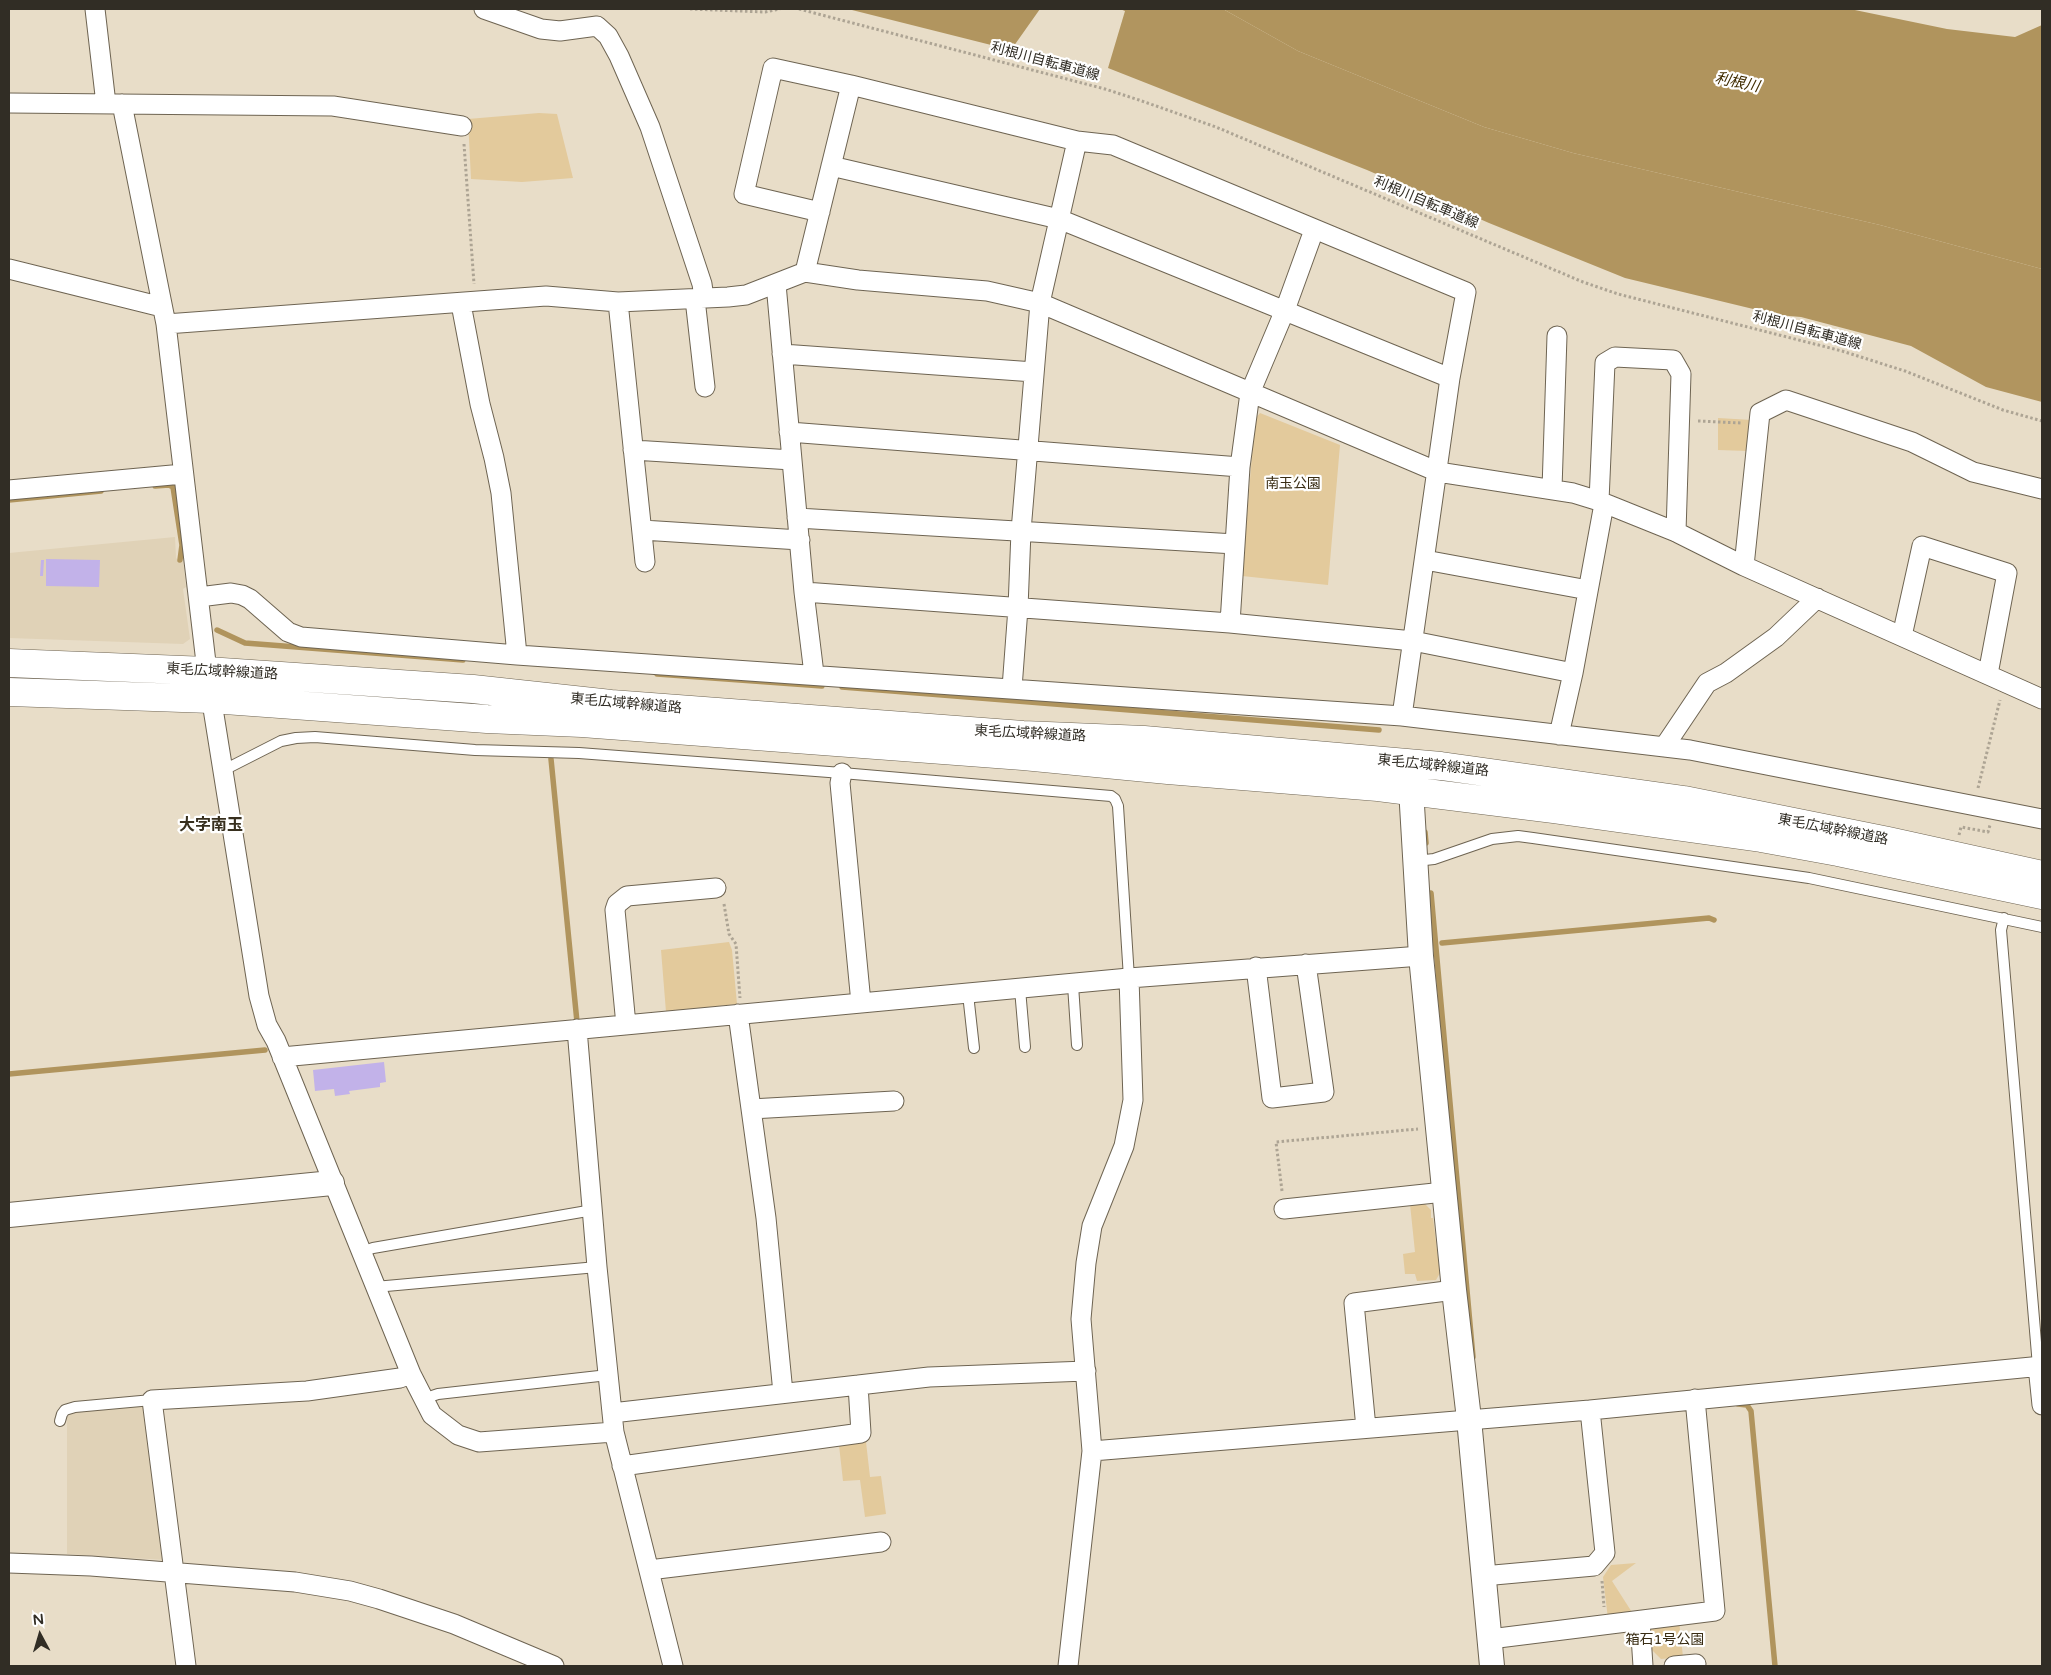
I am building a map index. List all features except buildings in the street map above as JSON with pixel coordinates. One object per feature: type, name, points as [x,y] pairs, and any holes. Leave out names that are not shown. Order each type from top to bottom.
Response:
[{"type":"highway","name":"東毛広域幹線道路","points":[[9,663],[207,671],[473,689],[611,704],[1023,735],[1180,743],[1410,763],[1578,784],[1684,800],[1888,840],[2042,875]]},
{"type":"highway","name":"東毛広域幹線道路","points":[[9,692],[211,699],[1004,754],[1168,770],[1378,787],[1761,838],[1848,854],[2042,895]]},
{"type":"street","points":[[95,9],[114,104],[164,316],[207,671],[259,996],[267,1024],[332,1183],[411,1374],[432,1415],[458,1435],[474,1441],[495,1442],[783,1393],[929,1376],[1086,1371]]},
{"type":"street","points":[[484,9],[541,29],[560,31],[597,26],[608,36],[619,56],[650,127],[702,284],[699,299],[705,387]]},
{"type":"street","points":[[820,212],[744,194],[773,68],[851,85],[1076,141],[1113,145],[1466,292],[1450,378],[1402,716]]},
{"type":"street","points":[[805,272],[851,85]]},
{"type":"street","points":[[9,103],[333,106],[462,126]]},
{"type":"street","points":[[1012,688],[1021,531],[1040,303],[1076,141]]},
{"type":"street","points":[[831,166],[1059,220],[1450,378]]},
{"type":"street","points":[[1230,623],[1240,468],[1250,393],[1285,310],[1314,230]]},
{"type":"street","points":[[9,269],[164,316],[468,303],[546,296],[618,302],[699,299],[746,295],[805,272],[858,280],[987,291],[1040,303],[1438,472],[1573,493],[1676,532],[1744,566],[1988,674],[2042,700]]},
{"type":"street","points":[[776,284],[804,592],[814,674]]},
{"type":"street","points":[[618,302],[645,562]]},
{"type":"street","points":[[468,303],[480,404],[501,493],[517,655]]},
{"type":"street","points":[[1552,489],[1557,336]]},
{"type":"street","points":[[782,354],[1034,372]]},
{"type":"street","points":[[1559,735],[1573,673],[1601,503],[1604,363],[1615,357],[1673,360],[1681,374],[1676,532]]},
{"type":"street","points":[[1744,566],[1760,413],[1786,400],[1912,442],[1973,472],[2042,489]]},
{"type":"street","points":[[789,432],[1240,468]]},
{"type":"street","points":[[633,450],[792,460]]},
{"type":"street","points":[[9,490],[183,474]]},
{"type":"street","points":[[797,518],[1235,544]]},
{"type":"street","points":[[642,530],[800,540]]},
{"type":"street","points":[[1902,636],[1922,546],[2006,574],[1988,674]]},
{"type":"street","points":[[1425,560],[1588,590]]},
{"type":"street","points":[[804,592],[1230,623],[1413,641],[1573,673]]},
{"type":"street","points":[[199,597],[231,593],[242,595],[250,599],[288,632],[301,637],[517,655],[1402,716],[1664,747],[1774,766],[2042,819]]},
{"type":"street","points":[[1664,747],[1707,683],[1726,673],[1776,637],[1817,598]]},
{"type":"street","points":[[1410,763],[1421,956],[1454,1290],[1469,1419],[1492,1666]]},
{"type":"street","points":[[842,773],[840,783],[861,1003]]},
{"type":"street","points":[[626,1025],[615,910],[618,904],[627,896],[716,888]]},
{"type":"street","points":[[282,1057],[1129,978],[1421,956]]},
{"type":"street","points":[[1256,967],[1272,1098],[1324,1092],[1306,964]]},
{"type":"street","points":[[1068,1666],[1092,1451],[1081,1319],[1086,1263],[1092,1226],[1124,1146],[1133,1100],[1129,978]]},
{"type":"street","points":[[738,1014],[766,1218],[783,1393]]},
{"type":"street","points":[[577,1029],[597,1267],[613,1423],[648,1570],[668,1665]]},
{"type":"street","points":[[751,1109],[894,1101]]},
{"type":"street","points":[[9,1215],[332,1183]]},
{"type":"street","points":[[1284,1208],[1444,1192]]},
{"type":"street","points":[[1366,1428],[1354,1303],[1454,1290]]},
{"type":"street","points":[[1092,1451],[1590,1410],[2040,1366],[2042,1405]]},
{"type":"street","points":[[186,1666],[152,1400],[307,1391],[400,1378],[411,1374]]},
{"type":"street","points":[[622,1466],[861,1433],[858,1384]]},
{"type":"street","points":[[1490,1639],[1715,1611],[1695,1399]]},
{"type":"street","points":[[1483,1576],[1594,1566],[1605,1553],[1590,1410]]},
{"type":"street","points":[[648,1570],[881,1542]]},
{"type":"street","points":[[9,1563],[91,1566],[295,1582],[350,1591],[454,1624],[554,1666]]},
{"type":"street","points":[[1640,1621],[1643,1666]]},
{"type":"street","points":[[1674,1666],[1696,1664]]},
{"type":"lane","points":[[222,771],[282,742],[296,738],[314,737],[475,750],[579,753],[1110,796],[1115,799],[1118,806],[1129,978]]},
{"type":"lane","points":[[1416,861],[1434,859],[1492,839],[1526,837],[1809,878],[2042,927]]},
{"type":"lane","points":[[2004,918],[2001,930],[2040,1366]]},
{"type":"lane","points":[[1073,984],[1077,1045]]},
{"type":"lane","points":[[1020,989],[1025,1047]]},
{"type":"lane","points":[[968,994],[974,1048]]},
{"type":"lane","points":[[361,1252],[373,1248],[592,1210]]},
{"type":"lane","points":[[375,1287],[597,1267]]},
{"type":"lane","points":[[423,1399],[438,1394],[608,1375]]},
{"type":"lane","points":[[60,1421],[65,1410],[152,1400]]},
{"type":"path","points":[[690,9],[765,12],[780,9]]},
{"type":"path","name":"利根川自転車道線","points":[[799,9],[1131,98],[1216,127],[1583,282],[1618,294],[1851,354],[1905,371],[2010,412],[2042,421]]},
{"type":"path","points":[[462,126],[468,303]]},
{"type":"path","points":[[1680,420],[1759,424]]},
{"type":"path","points":[[1974,805],[2005,683]]},
{"type":"path","points":[[1959,836],[1961,827],[1988,832],[1990,823]]},
{"type":"path","points":[[716,888],[723,900],[729,934],[736,944],[740,1004],[738,1014]]},
{"type":"path","points":[[1284,1208],[1276,1142],[1438,1127]]},
{"type":"path","points":[[1599,1560],[1606,1625]]},
{"type":"shaded area","points":[[848,9],[1040,9],[1011,50]]},
{"type":"shaded area","points":[[1120,9],[1223,9],[1298,51],[1484,127],[1573,153],[1880,225],[2042,269],[2042,402],[1986,387],[1911,346],[1801,317],[1778,315],[1625,278],[1489,223],[1367,170],[1108,68],[1125,11]]},
{"type":"shaded area","points":[[175,537],[176,558],[179,561],[183,560],[186,587],[183,589],[190,639],[183,644],[9,638],[9,553]]},
{"type":"shaded area","points":[[145,1406],[165,1560],[67,1554],[67,1417],[73,1412]]},
{"type":"green space","points":[[539,113],[557,114],[573,178],[522,182],[471,179],[468,119]]},
{"type":"green space","name":"南玉公園","points":[[1260,413],[1340,445],[1328,585],[1242,576],[1255,419]]},
{"type":"green space","points":[[1718,418],[1752,420],[1748,451],[1718,450]]},
{"type":"green space","points":[[729,942],[732,950],[737,1004],[666,1012],[661,950]]},
{"type":"green space","points":[[1424,1203],[1431,1210],[1431,1218],[1433,1218],[1440,1273],[1436,1280],[1417,1281],[1415,1274],[1405,1274],[1403,1254],[1415,1252],[1410,1204]]},
{"type":"green space","points":[[866,1442],[870,1477],[881,1476],[886,1514],[865,1517],[860,1480],[843,1481],[839,1445]]},
{"type":"green space","points":[[1636,1563],[1612,1581],[1635,1617],[1608,1619],[1603,1577],[1611,1565]]},
{"type":"green space","name":"箱石1号公園","points":[[1679,1621],[1683,1657],[1661,1659],[1651,1649],[1649,1630],[1659,1622]]},
{"type":"water","name":"利根川","points":[[1223,9],[1850,9],[1947,29],[2015,37],[2042,25],[2042,269],[1880,225],[1573,153],[1484,127],[1298,51]]},
{"type":"waterway","points":[[155,486],[169,485],[173,487],[182,545],[180,560]]},
{"type":"waterway","points":[[9,500],[101,491]]},
{"type":"waterway","points":[[217,630],[245,643],[463,660]]},
{"type":"waterway","points":[[657,674],[822,686]]},
{"type":"waterway","points":[[842,687],[1379,730]]},
{"type":"waterway","points":[[551,759],[577,1022]]},
{"type":"waterway","points":[[1425,832],[1426,843]]},
{"type":"waterway","points":[[1431,893],[1473,1357]]},
{"type":"waterway","points":[[1442,943],[1709,918],[1714,920]]},
{"type":"waterway","points":[[9,1074],[265,1050]]},
{"type":"waterway","points":[[1738,1404],[1747,1405],[1751,1411],[1775,1666]]},
{"type":"district","name":"大字南玉","points":[[211,826]]}]
